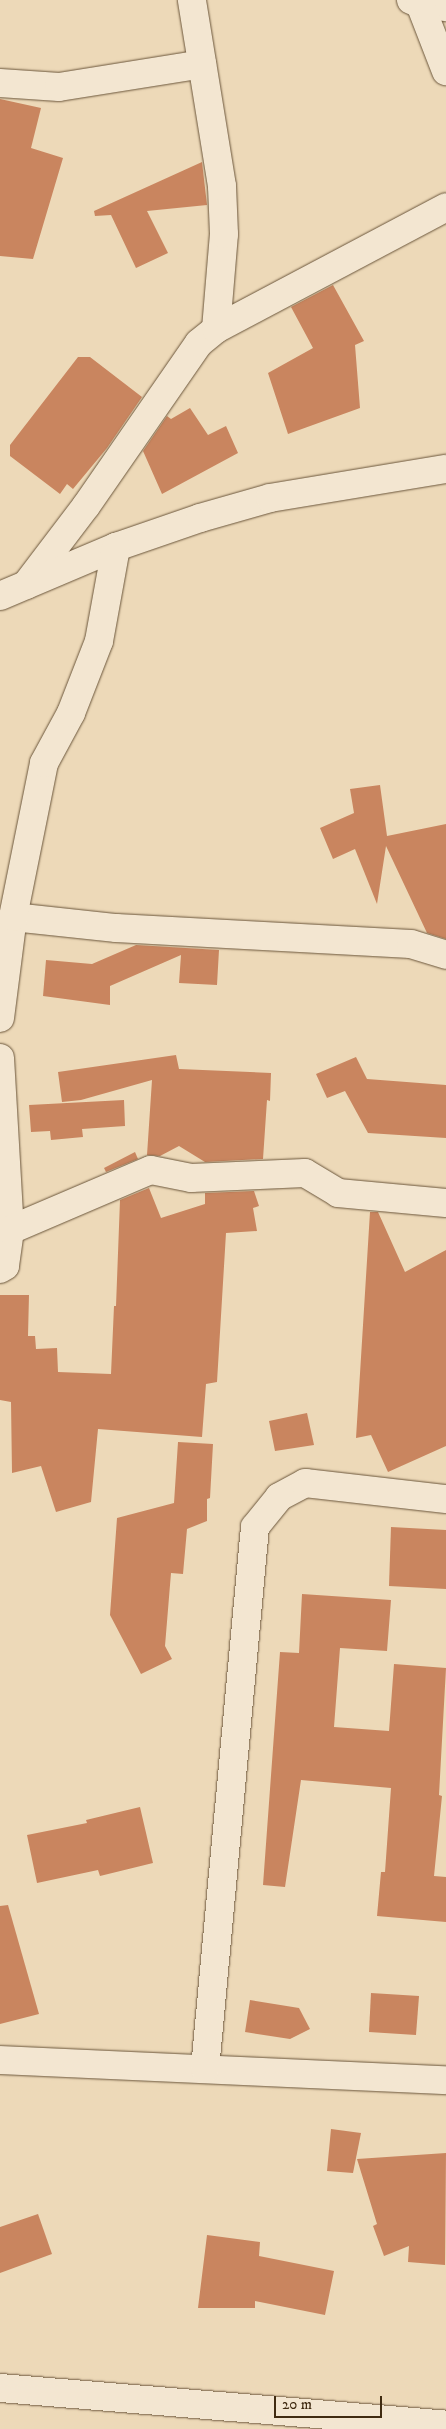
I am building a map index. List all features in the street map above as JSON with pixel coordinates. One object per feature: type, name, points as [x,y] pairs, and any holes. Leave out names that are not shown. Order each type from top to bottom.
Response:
[{"type":"street","points":[[192,0],[222,186],[224,234],[216,329]]},
{"type":"street","points":[[426,4],[446,71]]},
{"type":"street","points":[[0,83],[59,87],[202,64]]},
{"type":"street","points":[[26,585],[86,506],[199,343],[216,329],[446,207]]},
{"type":"street","points":[[0,596],[116,547],[200,518],[270,498],[446,469]]},
{"type":"street","points":[[0,1018],[13,917],[44,763],[71,713],[99,641],[116,547]]},
{"type":"street","points":[[13,917],[116,928],[411,944],[446,955]]},
{"type":"street","points":[[0,1058],[10,1230],[6,1266],[0,1269]]},
{"type":"street","points":[[10,1230],[151,1170],[191,1178],[305,1173],[338,1193],[446,1203]]},
{"type":"street","points":[[205,2069],[255,1527],[279,1497],[305,1483],[446,1498]]},
{"type":"street","points":[[0,2060],[446,2080]]},
{"type":"street","points":[[0,2388],[446,2425]]},
{"type":"building","points":[[0,99],[41,108],[31,148],[63,158],[33,259],[0,256]]},
{"type":"building","points":[[202,162],[207,205],[147,211],[168,253],[136,268],[111,215],[95,216],[94,211]]},
{"type":"building","points":[[333,285],[364,341],[355,345],[360,408],[288,434],[268,373],[313,348],[291,307]]},
{"type":"building","points":[[78,357],[90,357],[142,397],[107,448],[73,489],[67,484],[60,494],[10,456],[10,445]]},
{"type":"building","points":[[190,408],[208,435],[226,426],[238,453],[162,494],[143,451],[167,416],[171,419]]},
{"type":"building","points":[[380,785],[387,836],[446,824],[446,939],[427,933],[386,846],[377,904],[355,849],[333,859],[320,828],[354,813],[350,789]]},
{"type":"building","points":[[136,945],[219,950],[217,985],[179,983],[181,955],[110,986],[110,1005],[43,996],[46,960],[92,964]]},
{"type":"building","points":[[176,1055],[179,1069],[271,1073],[270,1101],[267,1100],[263,1159],[205,1162],[179,1146],[160,1156],[147,1155],[152,1080],[81,1100],[62,1102],[58,1072]]},
{"type":"building","points":[[356,1057],[367,1079],[446,1085],[446,1138],[368,1133],[345,1091],[327,1098],[316,1074]]},
{"type":"building","points":[[124,1100],[125,1126],[82,1129],[83,1137],[51,1140],[50,1131],[31,1132],[29,1105]]},
{"type":"building","points":[[135,1152],[138,1159],[106,1172],[104,1168]]},
{"type":"building","points":[[149,1188],[161,1218],[205,1204],[205,1193],[254,1191],[259,1206],[253,1208],[257,1231],[226,1233],[217,1382],[206,1384],[202,1437],[98,1429],[91,1502],[56,1512],[41,1466],[12,1473],[11,1402],[0,1400],[0,1295],[29,1295],[28,1336],[35,1336],[36,1349],[57,1348],[58,1372],[111,1374],[120,1200]]},
{"type":"building","points":[[370,1212],[378,1212],[405,1272],[446,1250],[446,1446],[388,1472],[371,1435],[356,1438]]},
{"type":"building","points":[[307,1413],[314,1445],[275,1451],[269,1421]]},
{"type":"building","points":[[178,1442],[213,1444],[210,1498],[207,1499],[207,1521],[187,1529],[183,1574],[171,1573],[165,1646],[172,1659],[141,1674],[110,1615],[117,1518],[174,1503]]},
{"type":"building","points":[[391,1527],[446,1530],[446,1589],[389,1586]]},
{"type":"building","points":[[302,1594],[391,1600],[387,1651],[340,1648],[334,1727],[389,1731],[394,1664],[446,1668],[439,1795],[442,1796],[434,1876],[446,1877],[446,1922],[377,1916],[381,1872],[385,1872],[391,1788],[301,1780],[285,1887],[263,1885],[280,1652],[299,1653]]},
{"type":"building","points":[[140,1807],[153,1863],[100,1876],[98,1870],[37,1883],[27,1835],[87,1823],[86,1820]]},
{"type":"building","points":[[8,1905],[39,2014],[0,2024],[0,1906]]},
{"type":"building","points":[[371,1993],[419,1996],[416,2035],[369,2032]]},
{"type":"building","points":[[250,2000],[299,2008],[310,2029],[290,2039],[245,2032]]},
{"type":"building","points":[[331,2129],[361,2133],[353,2173],[327,2171]]},
{"type":"building","points":[[446,2153],[445,2265],[408,2262],[409,2246],[384,2256],[373,2226],[377,2224],[357,2159]]},
{"type":"building","points":[[38,2214],[52,2254],[0,2273],[0,2227]]},
{"type":"building","points":[[207,2235],[260,2242],[259,2256],[334,2271],[325,2315],[255,2301],[255,2308],[198,2308]]}]
